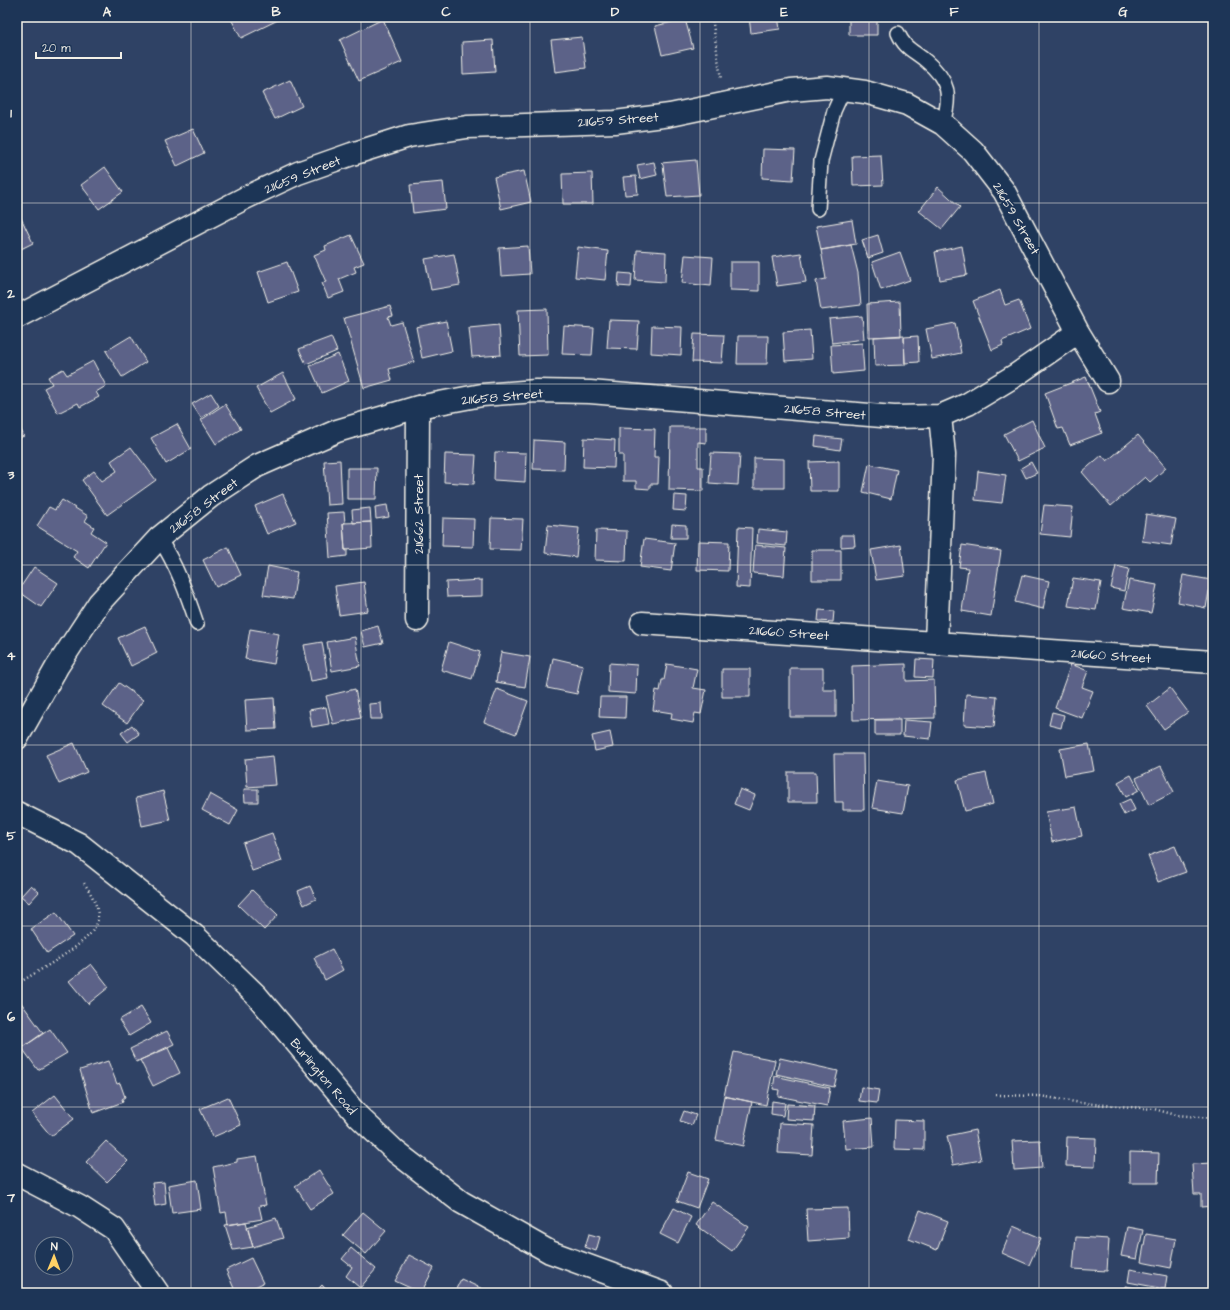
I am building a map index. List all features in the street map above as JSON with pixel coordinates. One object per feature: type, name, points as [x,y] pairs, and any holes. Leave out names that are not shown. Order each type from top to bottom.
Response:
[{"type":"street","name":"211659 Street","points":[[17,317],[245,198],[298,174],[352,154],[409,136],[467,127],[623,121],[670,115],[791,90],[827,87],[866,92],[907,104],[943,124],[973,151],[1004,192],[1078,332],[1108,381]]},
{"type":"street","name":"211658 Street","points":[[17,738],[56,667],[99,603],[159,538],[211,496],[257,466],[337,431],[418,407],[482,395],[551,391],[590,392],[894,417],[940,416],[968,404],[1004,382],[1078,332]]},
{"type":"street","name":"211662 Street","points":[[417,620],[418,407]]},
{"type":"street","points":[[936,642],[944,455],[940,416]]},
{"type":"street","name":"211660 Street","points":[[642,623],[1213,662]]},
{"type":"street","name":"Burlington Road","points":[[17,814],[79,844],[195,936],[257,996],[358,1116],[396,1152],[461,1202],[550,1252],[662,1293]]},
{"type":"street","points":[[17,1174],[80,1207],[114,1229],[158,1293]]},
{"type":"lane","points":[[898,33],[903,44],[926,61],[942,79],[948,93],[949,105],[943,124]]},
{"type":"lane","points":[[818,209],[821,161],[834,111],[844,89]]},
{"type":"lane","points":[[159,538],[174,561],[197,624]]},
{"type":"path","points":[[712,17],[725,103]]},
{"type":"path","points":[[17,984],[90,936],[97,923],[98,915],[91,894],[78,870],[76,863],[79,844]]},
{"type":"path","points":[[996,1095],[1040,1096],[1081,1103],[1154,1110],[1176,1115],[1213,1118]]},
{"type":"building","points":[[230,17],[279,17],[280,19],[241,38]]},
{"type":"building","points":[[749,17],[778,17],[780,29],[751,33]]},
{"type":"building","points":[[849,17],[877,17],[877,35],[849,35]]},
{"type":"building","points":[[383,19],[402,62],[359,81],[340,40]]},
{"type":"building","points":[[685,19],[693,48],[662,55],[655,26]]},
{"type":"building","points":[[582,37],[586,68],[555,72],[551,40]]},
{"type":"building","points":[[493,40],[495,72],[463,74],[462,42]]},
{"type":"building","points":[[290,80],[302,106],[275,119],[262,93]]},
{"type":"building","points":[[193,129],[204,153],[177,166],[165,141]]},
{"type":"building","points":[[763,149],[795,150],[793,180],[762,178]]},
{"type":"building","points":[[881,155],[883,185],[853,186],[852,156]]},
{"type":"building","points":[[696,160],[699,195],[667,197],[663,165],[661,163]]},
{"type":"building","points":[[654,162],[657,175],[640,179],[637,165]]},
{"type":"building","points":[[105,167],[123,192],[99,209],[81,185]]},
{"type":"building","points":[[524,171],[531,202],[501,209],[494,177]]},
{"type":"building","points":[[592,173],[593,204],[563,204],[562,174]]},
{"type":"building","points":[[636,176],[638,194],[625,195],[623,177]]},
{"type":"building","points":[[443,182],[446,209],[413,213],[410,185]]},
{"type":"building","points":[[938,187],[960,207],[942,229],[919,211]]},
{"type":"building","points":[[21,218],[33,243],[17,251],[17,220]]},
{"type":"building","points":[[852,220],[856,244],[821,250],[816,226]]},
{"type":"building","points":[[351,235],[364,263],[354,267],[356,272],[339,279],[344,292],[328,298],[322,283],[326,282],[314,255],[326,250],[325,246]]},
{"type":"building","points":[[878,235],[883,253],[868,258],[862,240]]},
{"type":"building","points":[[851,245],[858,273],[861,305],[821,310],[816,281],[826,279],[821,250]]},
{"type":"building","points":[[528,246],[530,274],[501,276],[499,248]]},
{"type":"building","points":[[962,246],[967,275],[940,280],[935,252]]},
{"type":"building","points":[[578,247],[608,251],[605,280],[575,277]]},
{"type":"building","points":[[637,250],[666,252],[665,282],[635,280]]},
{"type":"building","points":[[900,252],[910,280],[881,290],[872,262]]},
{"type":"building","points":[[801,253],[806,282],[777,286],[772,257]]},
{"type":"building","points":[[454,254],[460,285],[431,290],[425,259]]},
{"type":"building","points":[[685,255],[713,257],[711,286],[682,283]]},
{"type":"building","points":[[287,262],[298,292],[268,302],[258,272]]},
{"type":"building","points":[[730,262],[759,262],[759,291],[730,290]]},
{"type":"building","points":[[619,273],[632,274],[631,287],[618,286]]},
{"type":"building","points":[[1000,290],[1005,305],[1019,300],[1030,329],[1002,341],[1003,345],[992,350],[973,301]]},
{"type":"building","points":[[900,302],[901,336],[868,337],[867,304]]},
{"type":"building","points":[[390,306],[393,316],[388,317],[391,325],[402,322],[414,362],[389,369],[392,380],[364,388],[344,318]]},
{"type":"building","points":[[547,309],[548,355],[520,356],[518,310]]},
{"type":"building","points":[[862,316],[864,339],[832,343],[829,319]]},
{"type":"building","points":[[609,320],[639,321],[637,349],[607,348]]},
{"type":"building","points":[[446,321],[452,351],[422,358],[416,327]]},
{"type":"building","points":[[955,323],[961,353],[932,359],[926,329]]},
{"type":"building","points":[[499,325],[501,355],[472,357],[469,328]]},
{"type":"building","points":[[564,326],[594,328],[592,355],[562,354]]},
{"type":"building","points":[[652,326],[682,327],[681,355],[651,353]]},
{"type":"building","points":[[810,330],[812,359],[785,361],[783,332]]},
{"type":"building","points":[[694,334],[724,335],[722,363],[692,362]]},
{"type":"building","points":[[904,335],[905,365],[875,366],[874,337]]},
{"type":"building","points":[[131,336],[146,362],[122,377],[106,351]]},
{"type":"building","points":[[738,336],[768,336],[767,364],[737,364]]},
{"type":"building","points":[[918,336],[919,362],[905,363],[904,337]]},
{"type":"building","points":[[331,337],[337,351],[306,364],[299,349]]},
{"type":"building","points":[[862,343],[864,371],[833,374],[831,345]]},
{"type":"building","points":[[338,354],[349,381],[322,393],[310,366]]},
{"type":"building","points":[[93,361],[106,386],[96,392],[99,397],[80,407],[78,403],[58,413],[44,388],[52,384],[48,377],[63,369],[67,375]]},
{"type":"building","points":[[283,373],[296,399],[270,413],[256,388]]},
{"type":"building","points":[[1086,377],[1100,412],[1095,414],[1102,433],[1070,445],[1063,428],[1058,429],[1045,393]]},
{"type":"building","points":[[211,393],[219,406],[201,418],[192,404]]},
{"type":"building","points":[[225,404],[241,429],[216,444],[201,420]]},
{"type":"building","points":[[1032,420],[1045,448],[1018,461],[1004,434]]},
{"type":"building","points":[[17,422],[24,436],[17,439]]},
{"type":"building","points":[[177,424],[191,449],[166,464],[151,438]]},
{"type":"building","points":[[670,427],[706,427],[706,443],[698,442],[698,467],[703,467],[703,491],[669,490]]},
{"type":"building","points":[[619,428],[655,429],[654,457],[659,457],[658,484],[650,484],[650,489],[636,488],[636,481],[623,481],[623,455],[619,455]]},
{"type":"building","points":[[1138,435],[1166,468],[1150,482],[1145,477],[1111,506],[1082,472],[1102,455],[1107,461]]},
{"type":"building","points":[[816,436],[842,439],[840,450],[815,446]]},
{"type":"building","points":[[584,438],[615,440],[614,468],[583,467]]},
{"type":"building","points":[[534,440],[565,442],[564,470],[533,469]]},
{"type":"building","points":[[131,447],[156,480],[107,515],[82,480],[94,471],[102,481],[117,471],[111,461]]},
{"type":"building","points":[[495,452],[526,453],[525,482],[494,480]]},
{"type":"building","points":[[711,453],[740,454],[738,485],[709,483]]},
{"type":"building","points":[[445,454],[476,455],[474,484],[444,482]]},
{"type":"building","points":[[754,458],[784,459],[784,488],[754,488]]},
{"type":"building","points":[[340,460],[342,504],[327,505],[324,461]]},
{"type":"building","points":[[839,461],[839,491],[810,491],[809,462]]},
{"type":"building","points":[[1031,462],[1037,473],[1026,478],[1021,468]]},
{"type":"building","points":[[869,464],[897,470],[891,499],[863,492]]},
{"type":"building","points":[[347,468],[377,468],[376,499],[347,499]]},
{"type":"building","points":[[978,471],[1006,475],[1002,503],[975,500]]},
{"type":"building","points":[[283,494],[296,522],[267,534],[255,506]]},
{"type":"building","points":[[674,495],[687,496],[686,511],[673,510]]},
{"type":"building","points":[[62,500],[88,516],[85,521],[94,527],[91,532],[106,542],[89,568],[73,557],[77,551],[37,526],[49,507],[55,510]]},
{"type":"building","points":[[387,505],[389,517],[376,519],[375,507]]},
{"type":"building","points":[[1044,505],[1073,507],[1070,537],[1040,534]]},
{"type":"building","points":[[370,508],[371,522],[353,523],[352,510]]},
{"type":"building","points":[[344,512],[345,523],[343,523],[345,550],[347,550],[347,556],[330,558],[327,513]]},
{"type":"building","points":[[1146,514],[1176,519],[1171,545],[1142,541]]},
{"type":"building","points":[[443,518],[474,519],[473,547],[442,546]]},
{"type":"building","points":[[491,518],[523,519],[521,550],[490,549]]},
{"type":"building","points":[[371,522],[372,548],[345,550],[343,523]]},
{"type":"building","points":[[672,524],[686,525],[686,538],[671,538]]},
{"type":"building","points":[[548,525],[579,528],[576,557],[545,553]]},
{"type":"building","points":[[738,527],[752,528],[750,588],[736,587]]},
{"type":"building","points":[[758,529],[787,532],[786,546],[757,543]]},
{"type":"building","points":[[596,530],[627,531],[626,561],[595,560]]},
{"type":"building","points":[[841,535],[854,535],[855,546],[841,547]]},
{"type":"building","points":[[644,539],[675,543],[671,571],[640,567]]},
{"type":"building","points":[[698,541],[729,542],[728,571],[697,570]]},
{"type":"building","points":[[755,545],[786,548],[784,576],[753,573]]},
{"type":"building","points":[[901,545],[905,576],[876,580],[871,550]]},
{"type":"building","points":[[962,545],[1001,551],[991,616],[962,611],[968,568],[959,567]]},
{"type":"building","points":[[228,547],[241,575],[216,587],[203,560]]},
{"type":"building","points":[[812,550],[841,550],[841,580],[812,580]]},
{"type":"building","points":[[268,566],[297,572],[293,599],[263,595]]},
{"type":"building","points":[[1116,566],[1129,569],[1124,591],[1111,588]]},
{"type":"building","points":[[34,567],[58,583],[41,607],[18,591]]},
{"type":"building","points":[[1022,575],[1049,581],[1043,609],[1015,602]]},
{"type":"building","points":[[1183,575],[1211,580],[1206,608],[1178,602]]},
{"type":"building","points":[[1073,578],[1101,582],[1096,610],[1068,606]]},
{"type":"building","points":[[482,580],[482,596],[447,597],[446,582]]},
{"type":"building","points":[[1129,580],[1157,585],[1151,613],[1123,608]]},
{"type":"building","points":[[364,582],[368,611],[339,615],[335,586]]},
{"type":"building","points":[[819,610],[834,611],[833,622],[818,621]]},
{"type":"building","points":[[145,626],[157,653],[131,666],[118,638]]},
{"type":"building","points":[[378,626],[383,643],[365,647],[361,631]]},
{"type":"building","points":[[250,629],[279,634],[274,664],[245,659]]},
{"type":"building","points":[[355,637],[360,666],[332,671],[327,642]]},
{"type":"building","points":[[322,642],[328,678],[311,681],[304,645]]},
{"type":"building","points":[[449,642],[480,652],[472,679],[441,670]]},
{"type":"building","points":[[501,652],[530,657],[525,687],[496,682]]},
{"type":"building","points":[[553,658],[583,665],[577,694],[547,688]]},
{"type":"building","points":[[916,659],[934,660],[933,678],[915,677]]},
{"type":"building","points":[[609,663],[637,665],[636,694],[608,692]]},
{"type":"building","points":[[667,664],[697,669],[693,688],[706,690],[701,714],[695,713],[693,723],[671,719],[672,713],[653,710],[656,690],[660,691]]},
{"type":"building","points":[[906,664],[906,681],[934,680],[935,718],[853,720],[852,666]]},
{"type":"building","points":[[1071,664],[1088,671],[1082,687],[1093,691],[1082,718],[1055,708]]},
{"type":"building","points":[[790,668],[823,668],[823,690],[836,690],[836,717],[790,717]]},
{"type":"building","points":[[722,669],[750,669],[750,697],[722,697]]},
{"type":"building","points":[[119,683],[143,700],[127,723],[103,706]]},
{"type":"building","points":[[1170,688],[1188,712],[1164,729],[1147,706]]},
{"type":"building","points":[[355,689],[361,718],[333,724],[326,696]]},
{"type":"building","points":[[497,689],[528,701],[516,734],[484,722]]},
{"type":"building","points":[[966,694],[997,697],[994,727],[964,725]]},
{"type":"building","points":[[600,697],[626,697],[625,718],[599,717]]},
{"type":"building","points":[[274,698],[276,729],[247,730],[245,700]]},
{"type":"building","points":[[381,703],[382,719],[370,719],[369,704]]},
{"type":"building","points":[[326,707],[329,724],[312,727],[309,710]]},
{"type":"building","points":[[1052,712],[1064,715],[1061,728],[1049,725]]},
{"type":"building","points":[[875,720],[900,720],[900,735],[875,735]]},
{"type":"building","points":[[904,720],[932,722],[930,739],[903,736]]},
{"type":"building","points":[[132,725],[139,734],[128,742],[121,733]]},
{"type":"building","points":[[610,732],[613,747],[595,751],[592,736]]},
{"type":"building","points":[[74,743],[87,772],[59,784],[46,755]]},
{"type":"building","points":[[1089,744],[1094,771],[1065,776],[1060,749]]},
{"type":"building","points":[[834,754],[863,754],[864,810],[843,810],[843,802],[835,802]]},
{"type":"building","points":[[273,756],[276,785],[247,787],[245,759]]},
{"type":"building","points":[[1161,766],[1174,792],[1149,805],[1136,778]]},
{"type":"building","points":[[788,772],[816,772],[817,802],[788,802]]},
{"type":"building","points":[[986,773],[993,804],[965,811],[957,780]]},
{"type":"building","points":[[1131,775],[1139,790],[1126,797],[1118,782]]},
{"type":"building","points":[[877,781],[908,786],[903,813],[872,808]]},
{"type":"building","points":[[244,789],[258,789],[258,802],[245,802]]},
{"type":"building","points":[[740,789],[755,795],[749,810],[734,804]]},
{"type":"building","points":[[163,791],[170,820],[142,826],[136,798]]},
{"type":"building","points":[[210,794],[238,810],[230,825],[202,810]]},
{"type":"building","points":[[1130,799],[1135,810],[1124,815],[1119,804]]},
{"type":"building","points":[[1076,807],[1082,836],[1052,842],[1046,812]]},
{"type":"building","points":[[272,833],[282,861],[252,871],[243,843]]},
{"type":"building","points":[[1175,846],[1186,872],[1158,882],[1148,856]]},
{"type":"building","points":[[31,885],[39,892],[29,903],[21,896]]},
{"type":"building","points":[[310,886],[316,899],[304,905],[298,891]]},
{"type":"building","points":[[252,890],[278,915],[264,930],[238,905]]},
{"type":"building","points":[[56,912],[73,936],[47,953],[31,929]]},
{"type":"building","points":[[332,949],[343,970],[325,980],[314,958]]},
{"type":"building","points":[[91,964],[109,987],[88,1004],[69,981]]},
{"type":"building","points":[[17,997],[43,1033],[19,1050],[17,1046]]},
{"type":"building","points":[[141,1007],[151,1023],[129,1036],[119,1020]]},
{"type":"building","points":[[50,1029],[67,1053],[38,1070],[22,1048]]},
{"type":"building","points":[[167,1031],[174,1044],[136,1062],[130,1049]]},
{"type":"building","points":[[168,1048],[180,1073],[153,1086],[140,1060]]},
{"type":"building","points":[[734,1052],[775,1060],[766,1105],[724,1096]]},
{"type":"building","points":[[780,1058],[838,1071],[834,1087],[776,1074]]},
{"type":"building","points":[[108,1061],[117,1084],[120,1083],[125,1097],[122,1099],[123,1102],[93,1113],[80,1070]]},
{"type":"building","points":[[775,1076],[830,1088],[827,1106],[778,1096],[779,1090],[773,1089]]},
{"type":"building","points":[[861,1087],[879,1090],[877,1103],[859,1101]]},
{"type":"building","points":[[55,1095],[74,1119],[51,1136],[32,1113]]},
{"type":"building","points":[[724,1096],[752,1102],[743,1146],[716,1140]]},
{"type":"building","points":[[228,1097],[241,1125],[213,1137],[200,1109]]},
{"type":"building","points":[[772,1101],[785,1103],[783,1116],[771,1114]]},
{"type":"building","points":[[787,1104],[815,1106],[814,1121],[786,1119]]},
{"type":"building","points":[[684,1111],[696,1115],[692,1125],[680,1121]]},
{"type":"building","points":[[872,1118],[874,1147],[846,1149],[843,1121]]},
{"type":"building","points":[[895,1120],[924,1121],[924,1150],[894,1149]]},
{"type":"building","points":[[780,1123],[814,1125],[812,1155],[778,1153]]},
{"type":"building","points":[[975,1130],[981,1160],[953,1165],[947,1136]]},
{"type":"building","points":[[1067,1137],[1096,1138],[1095,1167],[1066,1166]]},
{"type":"building","points":[[1040,1140],[1042,1168],[1014,1170],[1012,1141]]},
{"type":"building","points":[[106,1141],[128,1161],[107,1182],[86,1162]]},
{"type":"building","points":[[1130,1152],[1159,1153],[1158,1183],[1130,1183]]},
{"type":"building","points":[[257,1156],[266,1205],[259,1206],[262,1219],[228,1225],[226,1212],[221,1213],[213,1167],[237,1162],[237,1159]]},
{"type":"building","points":[[1213,1163],[1213,1206],[1201,1207],[1201,1194],[1194,1194],[1192,1164]]},
{"type":"building","points":[[319,1170],[334,1194],[310,1209],[295,1186]]},
{"type":"building","points":[[688,1172],[708,1179],[697,1208],[677,1201]]},
{"type":"building","points":[[197,1180],[201,1209],[172,1213],[168,1185]]},
{"type":"building","points":[[164,1182],[166,1204],[155,1206],[152,1183]]},
{"type":"building","points":[[712,1202],[749,1227],[732,1251],[696,1225]]},
{"type":"building","points":[[674,1208],[691,1217],[678,1243],[660,1234]]},
{"type":"building","points":[[848,1208],[849,1238],[808,1241],[806,1209]]},
{"type":"building","points":[[920,1210],[948,1221],[937,1250],[909,1239]]},
{"type":"building","points":[[363,1212],[386,1231],[366,1254],[343,1235]]},
{"type":"building","points":[[276,1218],[283,1238],[253,1247],[247,1227]]},
{"type":"building","points":[[246,1222],[253,1247],[233,1250],[225,1225]]},
{"type":"building","points":[[1013,1226],[1041,1238],[1029,1265],[1002,1253]]},
{"type":"building","points":[[1127,1227],[1143,1230],[1137,1259],[1121,1256]]},
{"type":"building","points":[[589,1234],[600,1237],[596,1251],[585,1247]]},
{"type":"building","points":[[1146,1234],[1176,1239],[1171,1268],[1141,1262]]},
{"type":"building","points":[[1076,1237],[1109,1239],[1107,1271],[1073,1269]]},
{"type":"building","points":[[351,1248],[376,1269],[360,1288],[346,1276],[352,1267],[342,1259]]},
{"type":"building","points":[[409,1255],[434,1268],[421,1293],[395,1281]]},
{"type":"building","points":[[251,1258],[263,1283],[243,1293],[236,1293],[226,1270]]},
{"type":"building","points":[[1130,1269],[1167,1276],[1165,1289],[1128,1282]]},
{"type":"building","points":[[461,1279],[487,1291],[486,1293],[454,1293]]},
{"type":"building","points":[[322,1285],[329,1293],[314,1293]]},
{"type":"building","points":[[1125,1286],[1164,1293],[1124,1293]]}]
